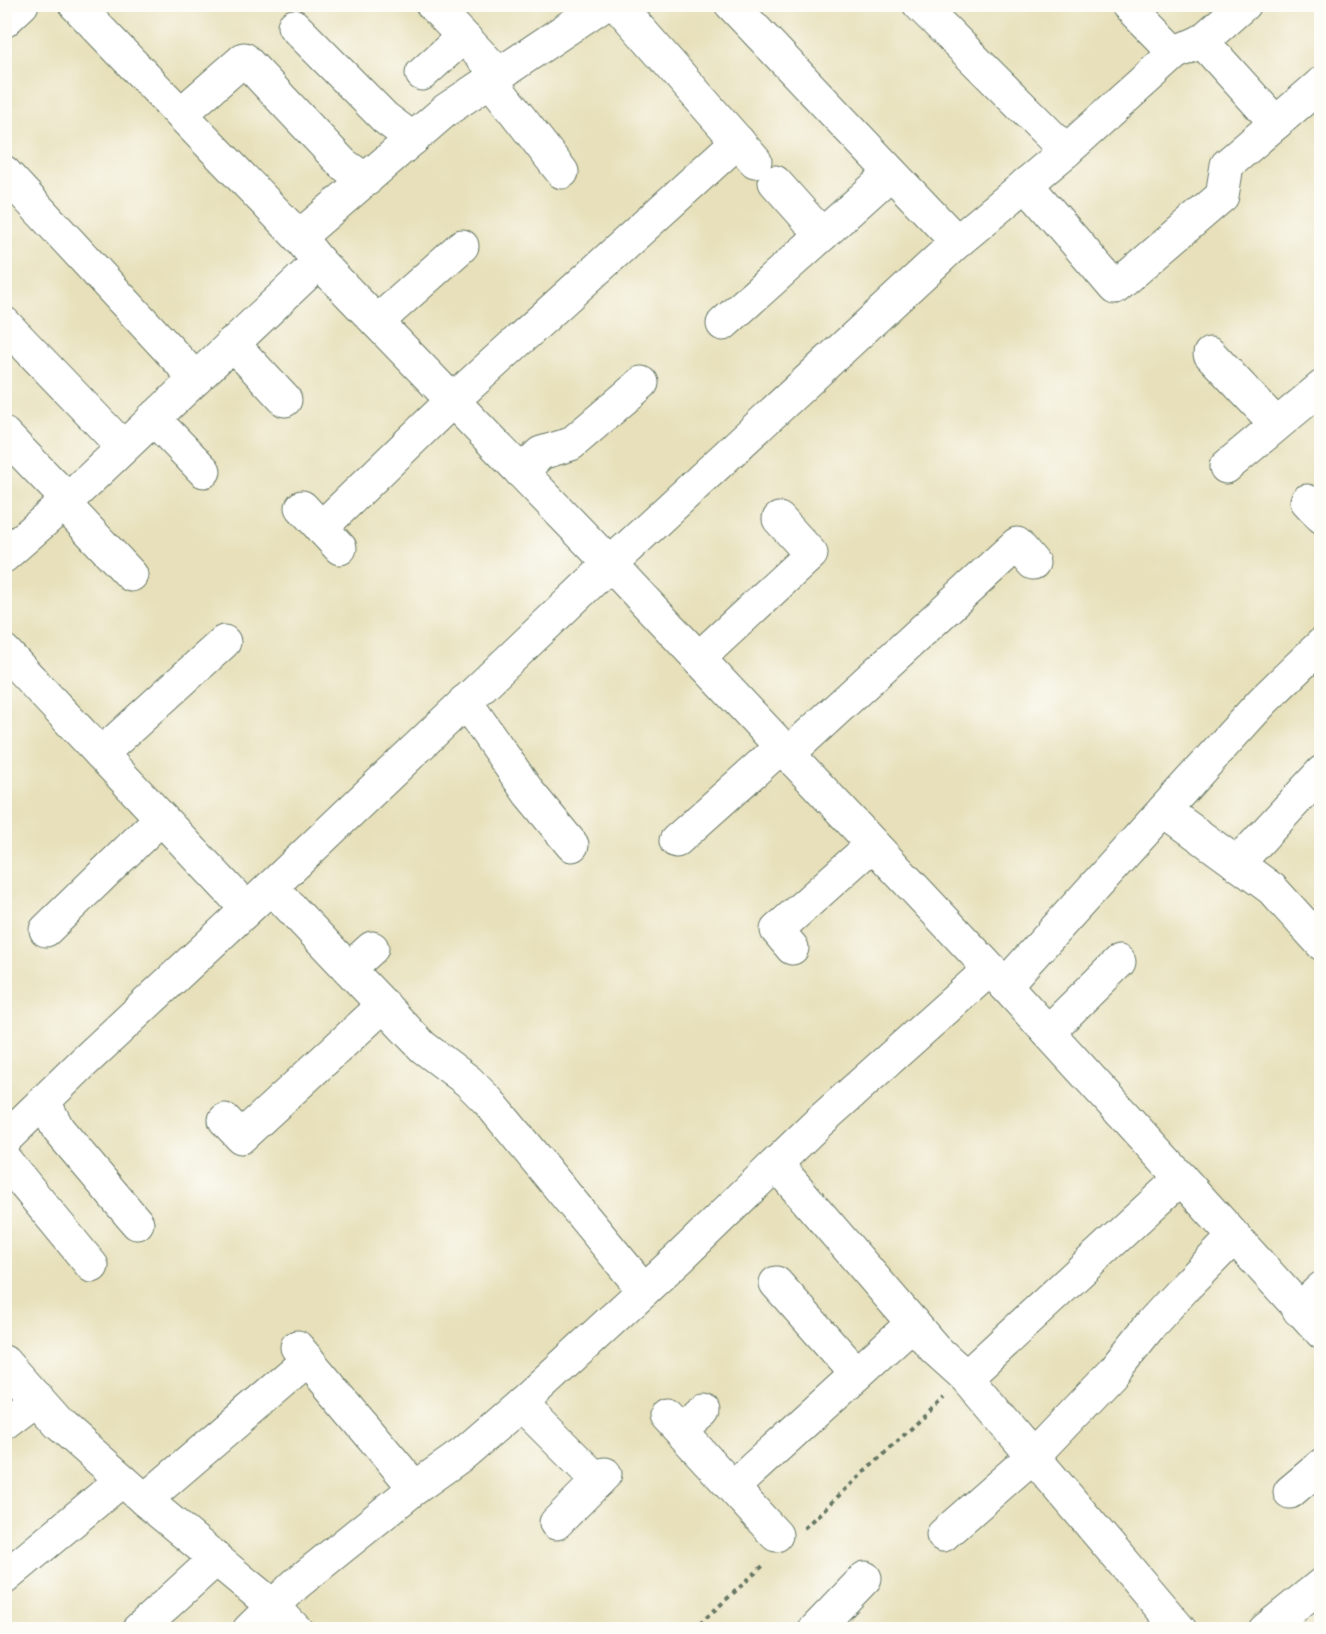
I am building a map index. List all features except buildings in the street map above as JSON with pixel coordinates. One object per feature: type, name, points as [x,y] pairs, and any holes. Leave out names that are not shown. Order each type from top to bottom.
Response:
[{"type":"street","points":[[4,21],[22,4]]},
{"type":"street","points":[[432,4],[463,37],[495,78],[562,172]]},
{"type":"street","points":[[4,556],[66,502],[232,344],[366,180],[446,110],[604,4]]},
{"type":"street","points":[[617,4],[822,235]]},
{"type":"street","points":[[731,4],[957,242]]},
{"type":"street","points":[[919,4],[1066,151]]},
{"type":"street","points":[[1127,4],[1189,47],[1276,123]]},
{"type":"street","points":[[92,1266],[7,1136],[610,564],[957,242],[1189,47],[1244,4]]},
{"type":"street","points":[[79,6],[377,322],[610,564],[1048,1032],[1234,1237],[1310,1299],[1322,1333]]},
{"type":"street","points":[[294,26],[385,118],[413,139]]},
{"type":"street","points":[[422,74],[463,37]]},
{"type":"street","points":[[181,114],[244,59],[343,164],[366,180]]},
{"type":"street","points":[[1026,184],[1115,288],[1221,196],[1227,165],[1322,83]]},
{"type":"street","points":[[321,528],[452,400],[756,161]]},
{"type":"street","points":[[4,172],[196,379]]},
{"type":"street","points":[[723,324],[891,173]]},
{"type":"street","points":[[377,322],[462,246]]},
{"type":"street","points":[[4,323],[123,447]]},
{"type":"street","points":[[232,344],[285,400]]},
{"type":"street","points":[[1210,354],[1276,424]]},
{"type":"street","points":[[521,472],[541,453],[571,444],[642,383]]},
{"type":"street","points":[[1226,467],[1322,387]]},
{"type":"street","points":[[153,418],[204,471]]},
{"type":"street","points":[[4,434],[131,575]]},
{"type":"street","points":[[698,659],[811,554],[779,519]]},
{"type":"street","points":[[676,841],[784,751],[905,630],[1017,544],[1033,563]]},
{"type":"street","points":[[101,754],[224,642]]},
{"type":"street","points":[[249,1629],[296,1584],[416,1488],[463,1454],[521,1404],[828,1114],[997,978],[1164,810],[1263,701],[1322,644]]},
{"type":"street","points":[[4,651],[247,909]]},
{"type":"street","points":[[465,701],[529,793],[572,845]]},
{"type":"street","points":[[1237,864],[1322,772]]},
{"type":"street","points":[[1164,810],[1272,889],[1322,945]]},
{"type":"street","points":[[46,930],[162,818]]},
{"type":"street","points":[[792,948],[777,930],[872,845]]},
{"type":"street","points":[[271,886],[360,958],[384,1005],[423,1047],[468,1081],[489,1102],[644,1290]]},
{"type":"street","points":[[1048,1032],[1119,962]]},
{"type":"street","points":[[225,1120],[241,1137],[384,1005]]},
{"type":"street","points":[[44,1102],[58,1129],[137,1223]]},
{"type":"street","points":[[776,1164],[935,1349],[966,1377],[1180,1629]]},
{"type":"street","points":[[966,1377],[1181,1178]]},
{"type":"street","points":[[943,1536],[1033,1456],[1113,1372],[1172,1302],[1234,1237]]},
{"type":"street","points":[[776,1283],[856,1374]]},
{"type":"street","points":[[733,1487],[913,1323]]},
{"type":"street","points":[[4,1578],[134,1490],[302,1353],[416,1488]]},
{"type":"street","points":[[4,1362],[59,1424],[296,1629]]},
{"type":"street","points":[[4,1423],[36,1398]]},
{"type":"street","points":[[521,1404],[601,1477],[556,1524]]},
{"type":"street","points":[[684,1419],[733,1487],[783,1542]]},
{"type":"street","points":[[1290,1492],[1322,1465]]},
{"type":"street","points":[[138,1629],[216,1559]]},
{"type":"street","points":[[815,1629],[865,1578]]},
{"type":"street","points":[[1265,1629],[1322,1584]]},
{"type":"path","points":[[693,1629],[783,1542],[966,1377]]}]
